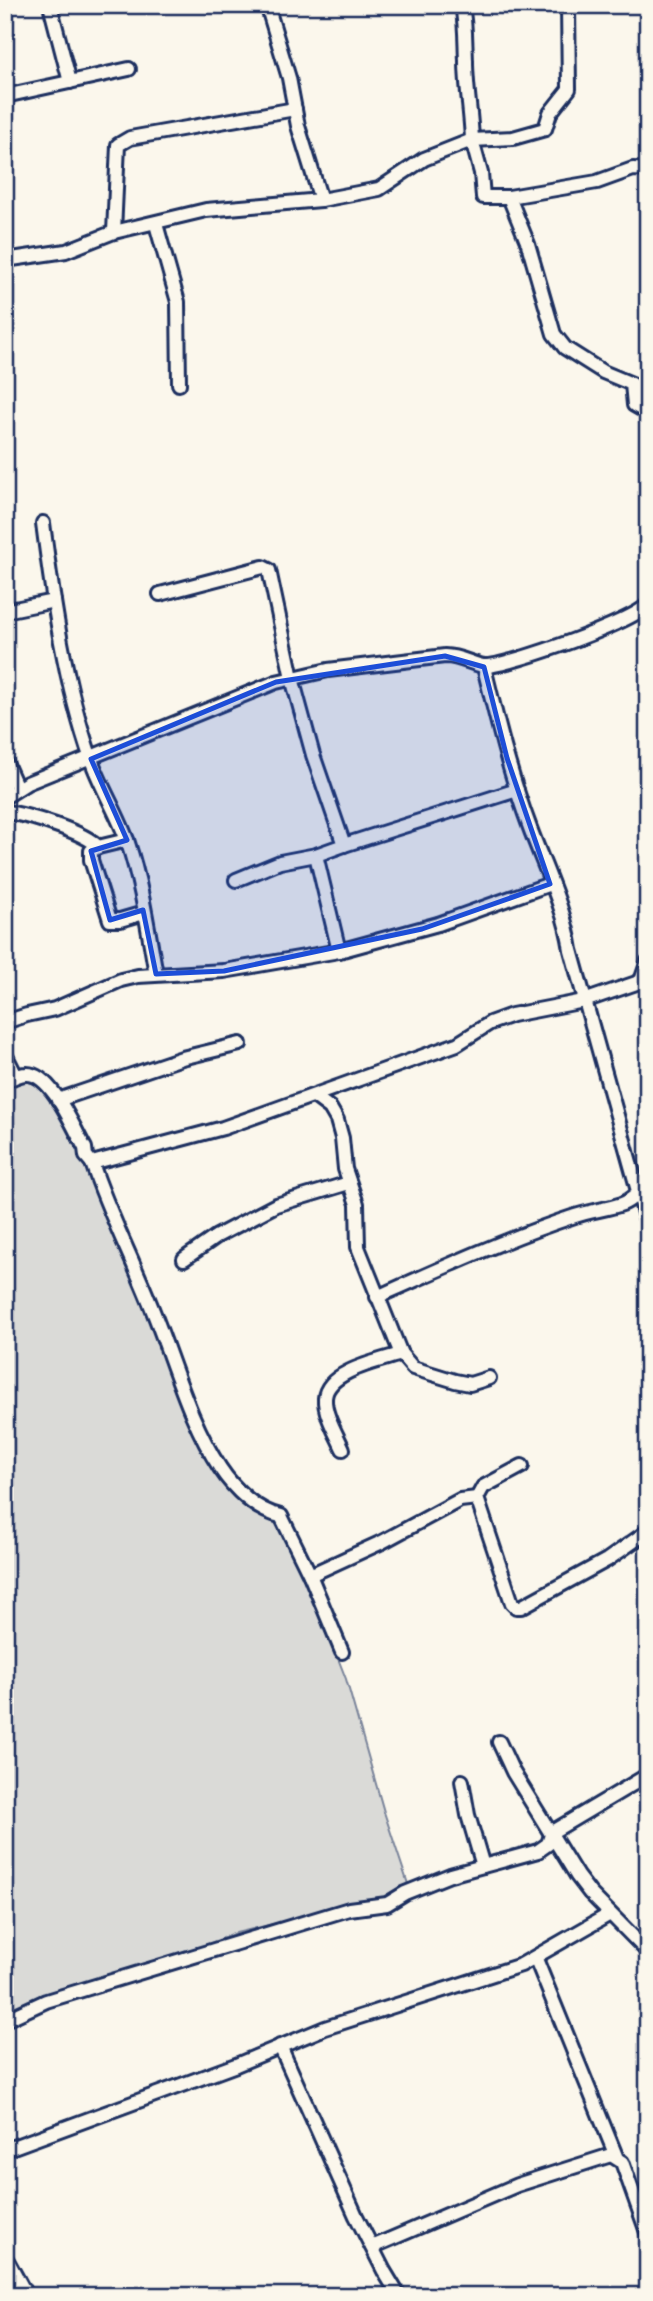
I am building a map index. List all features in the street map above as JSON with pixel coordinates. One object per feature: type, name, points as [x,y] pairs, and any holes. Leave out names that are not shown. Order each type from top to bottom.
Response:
[{"type":"highway","points":[[5,2263],[23,2296]]},
{"type":"street","points":[[50,5],[70,82]]},
{"type":"street","points":[[267,5],[321,200]]},
{"type":"street","points":[[462,5],[467,32],[466,62],[472,139],[481,173],[483,197],[509,197],[597,182],[633,169],[648,170]]},
{"type":"street","points":[[7,258],[66,251],[114,232],[206,210],[321,200],[379,189],[424,159],[472,139],[513,138],[545,129],[550,113],[569,89],[568,5]]},
{"type":"street","points":[[5,96],[129,69]]},
{"type":"street","points":[[114,232],[118,145],[130,138],[295,108]]},
{"type":"street","points":[[509,197],[528,244],[554,334],[565,348],[603,372],[632,384],[634,405],[648,413]]},
{"type":"street","points":[[156,224],[178,302],[179,384]]},
{"type":"street","points":[[43,523],[54,601],[73,694],[91,759],[127,839],[156,974]]},
{"type":"street","points":[[160,594],[263,567],[269,570],[292,678],[313,755],[344,845]]},
{"type":"street","points":[[5,611],[54,601]]},
{"type":"street","points":[[5,797],[17,788],[237,696],[292,678],[328,670],[445,656],[458,656],[484,667],[515,661],[626,619],[647,608]]},
{"type":"street","points":[[484,667],[517,790],[568,928],[584,1001],[642,1189],[648,1227]]},
{"type":"street","points":[[5,761],[17,788]]},
{"type":"street","points":[[236,880],[280,862],[316,855],[517,790]]},
{"type":"street","points":[[5,812],[20,814],[69,830],[92,840],[98,847]]},
{"type":"street","points":[[127,839],[98,847],[91,851],[91,859],[110,920],[144,913]]},
{"type":"street","points":[[316,855],[339,951]]},
{"type":"street","points":[[5,1022],[55,1009],[121,980],[156,974],[224,971],[339,951],[438,924],[550,884]]},
{"type":"street","points":[[92,1163],[223,1128],[457,1044],[501,1019],[584,1001],[644,980],[648,961]]},
{"type":"street","points":[[58,1100],[192,1055],[240,1044]]},
{"type":"street","points":[[5,1054],[11,1079],[25,1073],[41,1078],[58,1100],[92,1163],[138,1271],[195,1420],[213,1457],[249,1500],[267,1513],[281,1516],[310,1575],[342,1651]]},
{"type":"street","points":[[314,1096],[324,1102],[337,1120],[349,1183],[357,1204],[358,1247],[401,1354],[413,1367],[455,1381],[470,1384],[489,1378]]},
{"type":"street","points":[[184,1259],[217,1236],[276,1205],[349,1183]]},
{"type":"street","points":[[377,1297],[572,1217],[624,1204],[642,1189]]},
{"type":"street","points":[[343,1449],[326,1408],[327,1387],[335,1378],[346,1373],[401,1354]]},
{"type":"street","points":[[522,1466],[483,1487],[477,1498],[512,1603],[516,1607],[607,1560],[648,1531]]},
{"type":"street","points":[[310,1575],[382,1542],[460,1500],[477,1498]]},
{"type":"street","points":[[499,1742],[513,1772],[577,1876],[648,1952]]},
{"type":"street","points":[[5,2020],[46,2001],[349,1909],[387,1904],[405,1893],[450,1875],[538,1851],[548,1844],[552,1832],[648,1775]]},
{"type":"street","points":[[462,1781],[468,1815],[483,1866]]},
{"type":"street","points":[[5,2150],[111,2113],[326,2028],[536,1959],[610,1914]]},
{"type":"street","points":[[536,1959],[616,2156],[622,2162],[635,2193],[648,2235]]},
{"type":"street","points":[[280,2046],[372,2247],[399,2296]]},
{"type":"street","points":[[372,2247],[517,2185],[604,2156],[616,2156]]},
{"type":"street","points":[[635,2193],[648,2187]]},
{"type":"highlighted area","points":[[445,656],[484,667],[507,758],[550,884],[422,929],[224,971],[156,974],[143,910],[110,920],[91,851],[127,840],[91,759],[276,682]]},
{"type":"shaded area","points":[[21,1080],[36,1084],[52,1098],[78,1149],[144,1301],[198,1443],[248,1508],[285,1530],[346,1679],[384,1812],[408,1884],[389,1896],[236,1933],[188,1952],[5,2011],[5,1086]]}]
